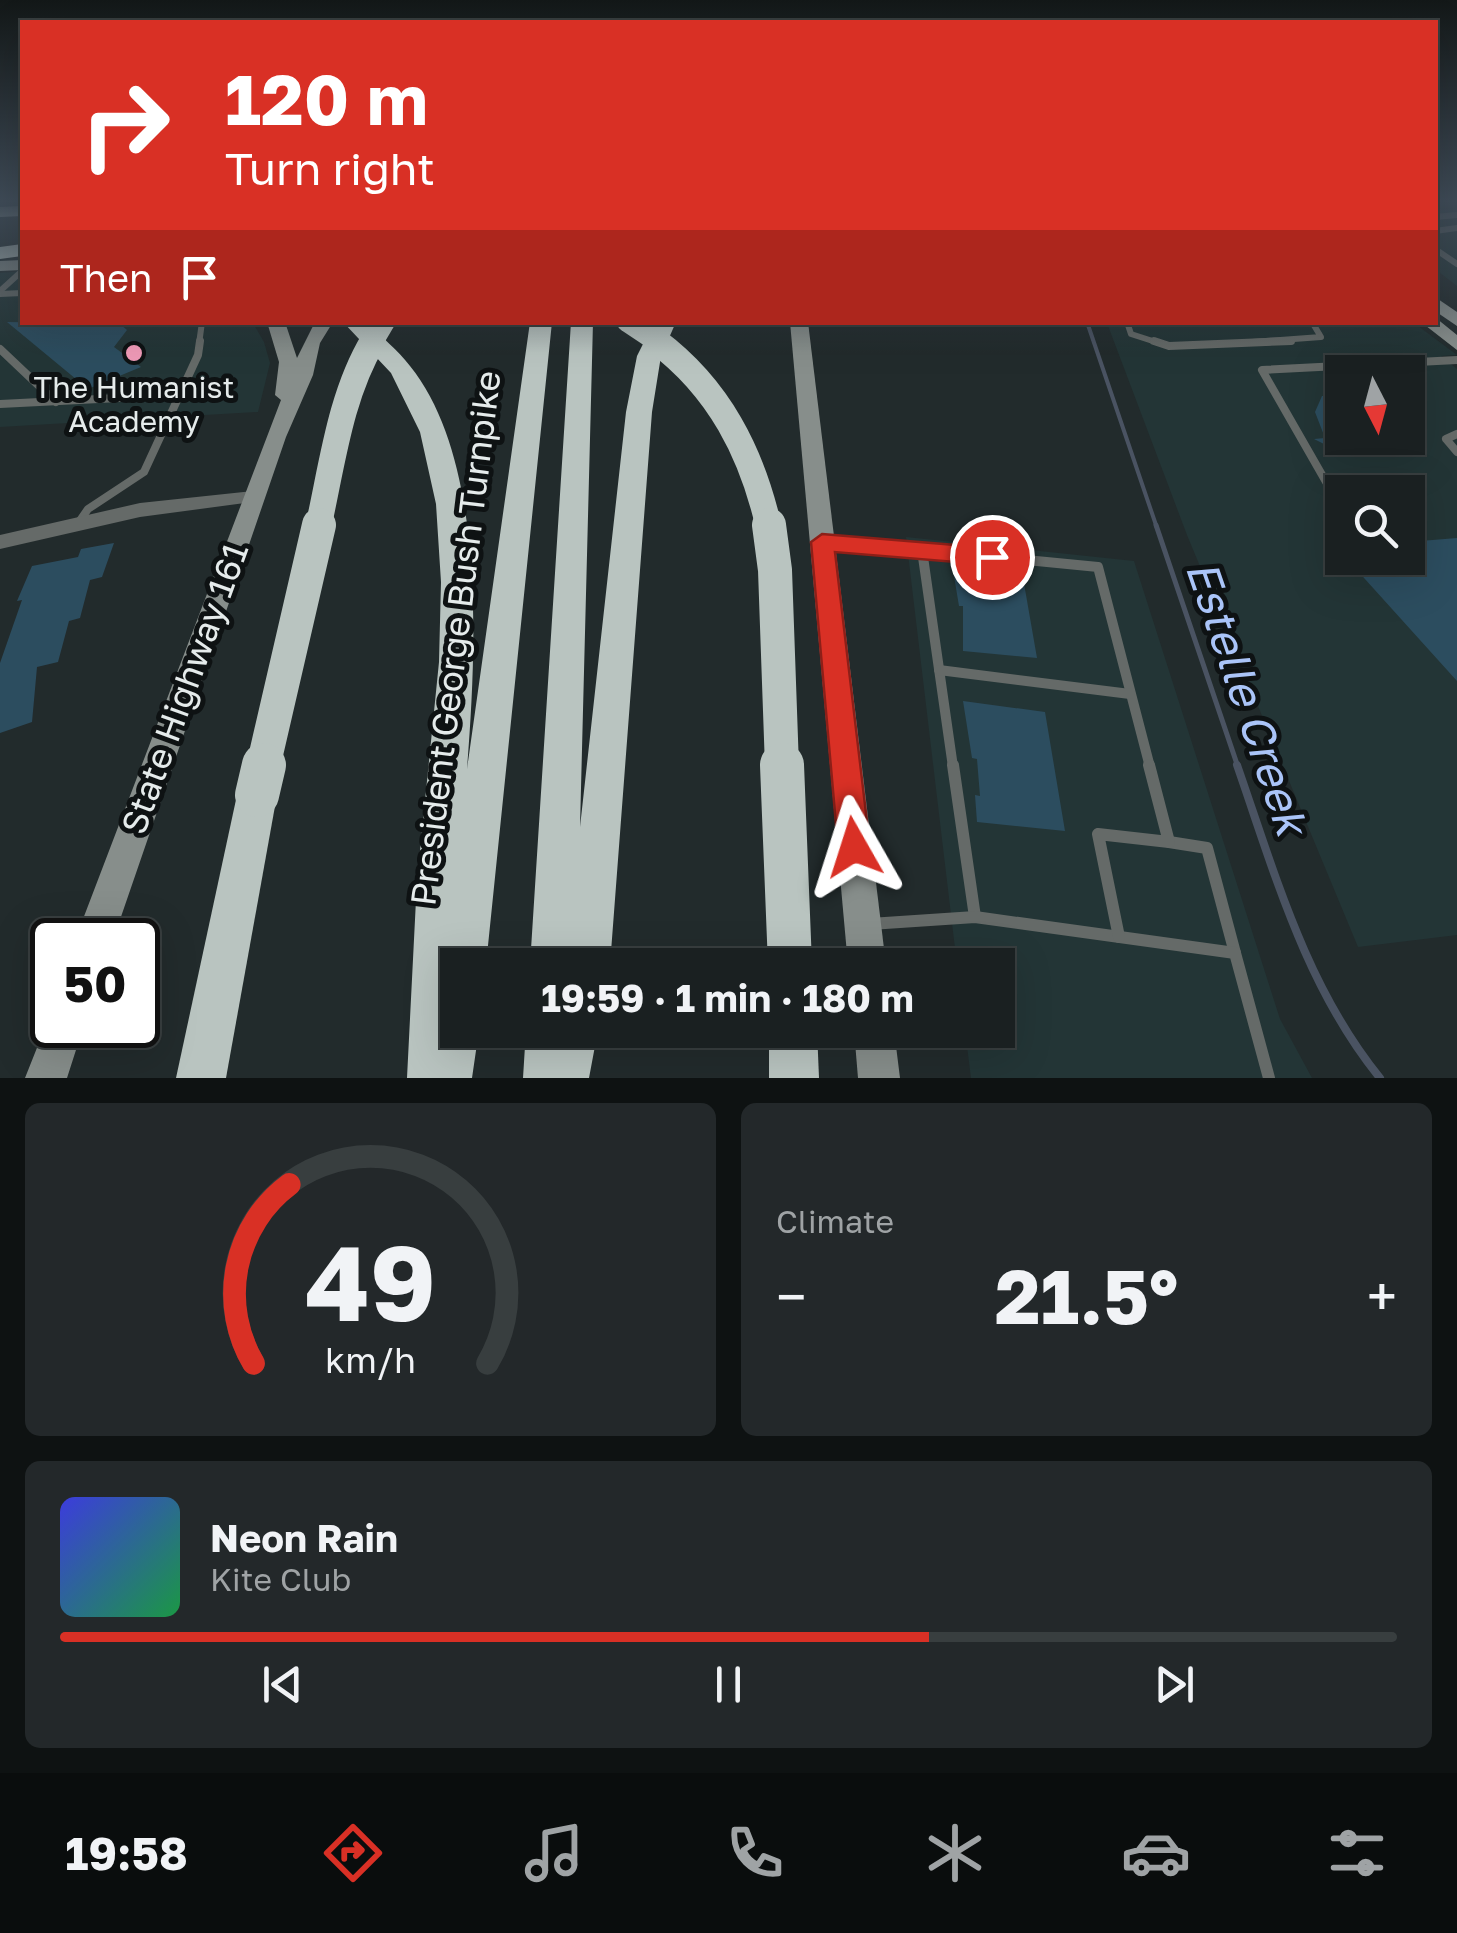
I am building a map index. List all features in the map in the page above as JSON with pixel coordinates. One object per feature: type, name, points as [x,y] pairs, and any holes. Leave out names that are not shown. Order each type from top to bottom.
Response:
[{"type":"highway","points":[[357,325],[395,362],[415,391],[447,477],[455,527],[458,590],[438,882],[432,1078]]},
{"type":"highway","points":[[200,1078],[257,795],[344,414],[359,365],[383,325]]},
{"type":"highway","name":"President George Bush Turnpike","points":[[465,948],[541,325]]},
{"type":"highway","points":[[555,948],[582,325]]},
{"type":"highway","points":[[631,325],[678,358],[718,400],[749,453],[768,516],[775,570],[789,948]]},
{"type":"highway","points":[[589,948],[641,393],[649,356],[664,325]]},
{"type":"highway","points":[[449,1078],[453,1048]]},
{"type":"highway","points":[[548,1078],[549,1048]]},
{"type":"highway","points":[[564,1078],[570,1048]]},
{"type":"highway","points":[[793,1048],[794,1078]]},
{"type":"main road","points":[[1438,305],[1457,321]]},
{"type":"main road","points":[[276,437],[289,362],[277,325]]},
{"type":"main road","points":[[276,437],[303,375],[311,343],[322,325]]},
{"type":"main road","points":[[799,325],[865,948]]},
{"type":"main road","points":[[1434,325],[1457,344]]},
{"type":"main road","name":"State Highway 161","points":[[102,918],[276,437]]},
{"type":"main road","points":[[46,1078],[56,1048]]},
{"type":"main road","points":[[876,1048],[879,1078]]},
{"type":"street","points":[[0,542],[140,510],[253,496]]},
{"type":"lane","points":[[0,293],[20,270]]},
{"type":"lane","points":[[79,522],[88,509],[144,472],[198,355],[202,325]]},
{"type":"lane","points":[[1128,325],[1131,334],[1169,346],[1302,341],[1321,337],[1314,325]]},
{"type":"lane","points":[[0,349],[56,402]]},
{"type":"lane","points":[[1325,480],[1262,370],[1457,360]]},
{"type":"lane","points":[[0,404],[178,395]]},
{"type":"lane","points":[[1457,434],[1446,439],[1457,452]]},
{"type":"lane","points":[[822,542],[1098,567],[1168,842]]},
{"type":"lane","points":[[922,550],[975,918]]},
{"type":"lane","points":[[939,670],[1130,694]]},
{"type":"lane","points":[[1119,937],[1098,834],[1207,848],[1269,1078]]},
{"type":"lane","points":[[862,925],[975,918],[1235,952]]},
{"type":"shaded area","points":[[1438,252],[1457,252],[1457,286],[1438,271]]},
{"type":"shaded area","name":"The Humanist Academy","points":[[20,271],[20,325],[254,325],[270,363],[258,412],[0,427],[0,273]]},
{"type":"shaded area","points":[[1108,325],[1417,325],[1457,355],[1441,356],[1457,369],[1457,935],[1358,947],[1187,535]]},
{"type":"shaded area","points":[[906,537],[1134,561],[1280,1019],[1312,1078],[971,1078],[967,1048],[1015,1048],[1015,948],[955,948]]},
{"type":"building","points":[[7,322],[121,325],[127,330],[114,347],[141,367],[88,389]]},
{"type":"building","points":[[1325,396],[1325,438],[1315,412]]},
{"type":"building","points":[[1457,538],[1457,681],[1361,575],[1425,575],[1425,541]]},
{"type":"building","points":[[114,543],[102,577],[90,580],[80,618],[69,621],[58,662],[37,667],[32,722],[0,733],[0,663],[22,600],[17,601],[32,566],[78,557],[81,549]]},
{"type":"building","points":[[952,564],[1022,572],[1037,658],[963,651],[963,606],[959,606]]},
{"type":"building","points":[[963,701],[1045,712],[1065,831],[977,822],[977,759],[972,758]]},
{"type":"waterway","name":"Estelle Creek","points":[[1088,325],[1157,528]]},
{"type":"waterway","name":"Estelle Creek","points":[[1156,525],[1238,767]]},
{"type":"waterway","name":"Estelle Creek","points":[[1237,765],[1279,888],[1312,968],[1354,1043],[1380,1078]]},
{"type":"place","name":"The Humanist Academy","points":[[134,353]]},
{"type":"route","points":[[854,847],[822,542],[992,557]]}]
